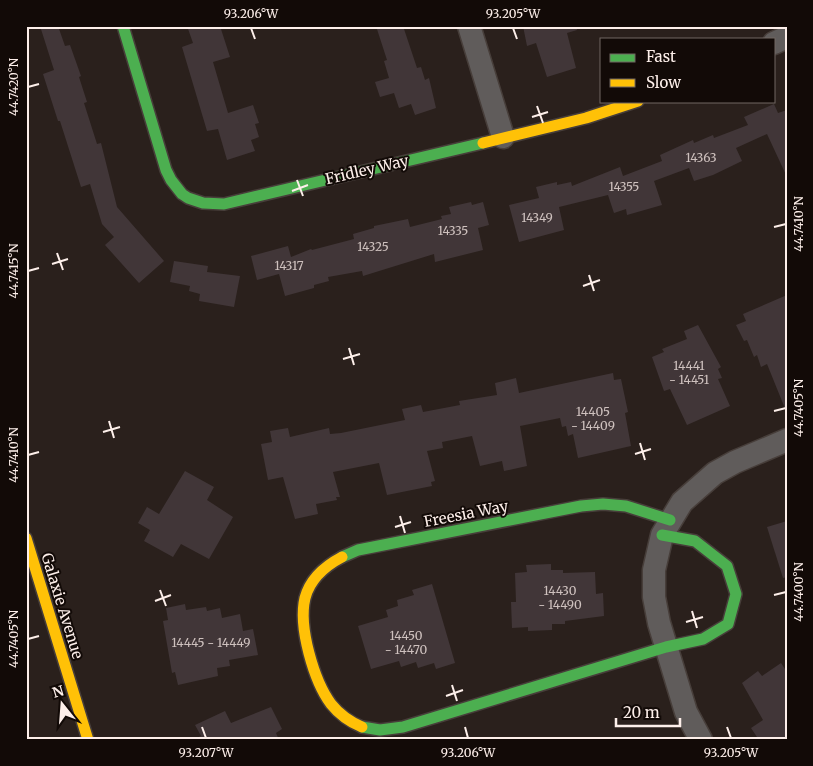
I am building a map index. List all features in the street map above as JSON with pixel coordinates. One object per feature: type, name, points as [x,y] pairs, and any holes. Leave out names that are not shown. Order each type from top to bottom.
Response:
[{"type":"street","name":"Fridley Way","points":[[123,26],[166,170],[175,187],[189,199],[206,204],[224,204],[586,118],[635,102]]},
{"type":"street","points":[[469,26],[503,137]]},
{"type":"street","points":[[701,740],[686,712],[659,623],[654,597],[654,570],[666,528],[682,502],[716,473],[735,462],[787,440]]},
{"type":"street","name":"Freesia Way","points":[[603,504],[626,506],[694,541],[727,566],[736,594],[728,624],[703,639],[666,647],[403,727],[377,730],[364,728],[341,715],[324,694],[305,634],[303,607],[313,581],[321,570],[344,554],[580,506],[603,504]]},
{"type":"street","name":"Galaxie Avenue","points":[[26,538],[88,740]]},
{"type":"street","points":[[686,712],[687,740]]},
{"type":"building","points":[[40,26],[58,26],[65,46],[70,45],[81,76],[79,77],[87,102],[84,103],[97,144],[101,143],[117,207],[164,261],[139,283],[105,245],[114,237],[102,224],[90,184],[81,187],[43,74],[54,70]]},
{"type":"building","points":[[187,26],[220,26],[230,57],[213,62],[228,113],[253,105],[259,123],[255,124],[259,137],[251,140],[255,151],[227,160],[218,129],[207,131],[182,47],[193,43]]},
{"type":"building","points":[[376,26],[403,26],[417,68],[421,67],[425,80],[429,78],[436,108],[415,115],[411,104],[399,108],[394,93],[380,97],[375,82],[389,78],[384,61],[387,60]]},
{"type":"building","points":[[523,26],[576,26],[577,30],[567,33],[576,68],[547,77],[536,43],[527,46]]},
{"type":"building","points":[[774,104],[778,113],[787,110],[787,177],[767,134],[736,148],[742,161],[713,175],[694,181],[689,168],[654,181],[662,205],[627,215],[626,209],[614,213],[608,195],[559,207],[564,230],[519,242],[509,205],[539,198],[536,187],[557,182],[557,185],[571,182],[572,186],[620,167],[623,176],[662,161],[660,155],[693,140],[694,143],[713,135],[714,138],[748,125],[744,117]]},
{"type":"building","points":[[471,202],[472,205],[483,202],[489,225],[478,228],[483,250],[435,262],[434,254],[363,276],[362,271],[328,277],[329,281],[314,285],[314,288],[285,296],[279,274],[257,280],[251,256],[288,246],[291,257],[311,249],[354,239],[353,234],[374,228],[374,226],[408,219],[410,227],[442,219],[441,216],[451,214],[449,207]]},
{"type":"building","points":[[174,261],[208,266],[207,272],[240,276],[234,307],[199,301],[200,294],[189,291],[190,286],[170,282]]},
{"type":"building","points":[[787,295],[786,411],[767,364],[761,367],[757,355],[754,357],[747,340],[744,341],[736,325],[746,321],[743,314]]},
{"type":"building","points":[[698,325],[721,367],[718,369],[722,378],[718,379],[730,406],[687,425],[670,389],[664,391],[652,357],[664,352],[662,349],[687,339],[684,331]]},
{"type":"building","points":[[613,373],[614,380],[621,379],[628,412],[625,413],[631,446],[578,458],[573,434],[568,436],[566,426],[562,427],[560,418],[520,426],[527,466],[504,471],[502,461],[480,466],[472,436],[442,442],[443,448],[427,451],[435,481],[431,482],[432,486],[387,495],[379,463],[333,472],[340,497],[336,497],[337,500],[316,504],[318,514],[295,519],[283,477],[268,480],[261,444],[272,442],[270,431],[288,428],[290,437],[329,428],[330,434],[341,433],[405,420],[402,409],[421,405],[423,412],[460,405],[459,401],[497,395],[495,383],[516,378],[519,393]]},
{"type":"building","points":[[185,471],[214,487],[207,500],[233,517],[209,559],[181,544],[173,557],[144,541],[150,530],[138,523],[147,507],[159,514]]},
{"type":"building","points":[[787,521],[787,577],[783,578],[767,527]]},
{"type":"building","points":[[551,564],[551,570],[563,570],[563,573],[595,572],[596,594],[603,593],[604,616],[565,621],[565,624],[552,624],[552,630],[528,631],[528,627],[512,628],[511,602],[516,602],[515,573],[527,572],[526,565]]},
{"type":"building","points":[[432,584],[455,663],[436,669],[434,663],[418,668],[416,662],[401,667],[399,661],[371,669],[358,626],[388,617],[386,610],[398,606],[397,600],[414,595],[412,590]]},
{"type":"building","points":[[185,604],[186,610],[206,607],[207,611],[220,608],[222,618],[240,614],[243,631],[253,629],[258,655],[229,660],[230,666],[217,668],[218,676],[178,685],[175,672],[172,673],[163,621],[168,620],[166,608]]},
{"type":"building","points":[[781,663],[787,672],[787,740],[759,740],[751,728],[763,720],[742,683],[758,671],[762,676]]},
{"type":"building","points":[[271,707],[282,729],[276,733],[279,740],[192,740],[201,736],[195,725],[225,711],[231,723]]},
{"type":"traffic: fast","points":[[123,26],[166,170],[182,194],[203,203],[224,204],[483,143]]},
{"type":"traffic: fast","points":[[342,557],[358,550],[581,506],[603,504],[626,506],[670,520]]},
{"type":"traffic: fast","points":[[362,727],[380,730],[403,727],[666,647],[703,639],[728,624],[736,594],[727,566],[695,541],[662,535]]},
{"type":"traffic: slow","points":[[483,143],[586,118],[635,102]]},
{"type":"traffic: slow","points":[[26,538],[88,740]]},
{"type":"traffic: slow","points":[[342,557],[324,569],[310,585],[303,610],[304,624],[313,668],[325,694],[331,704],[341,714],[362,727]]}]
